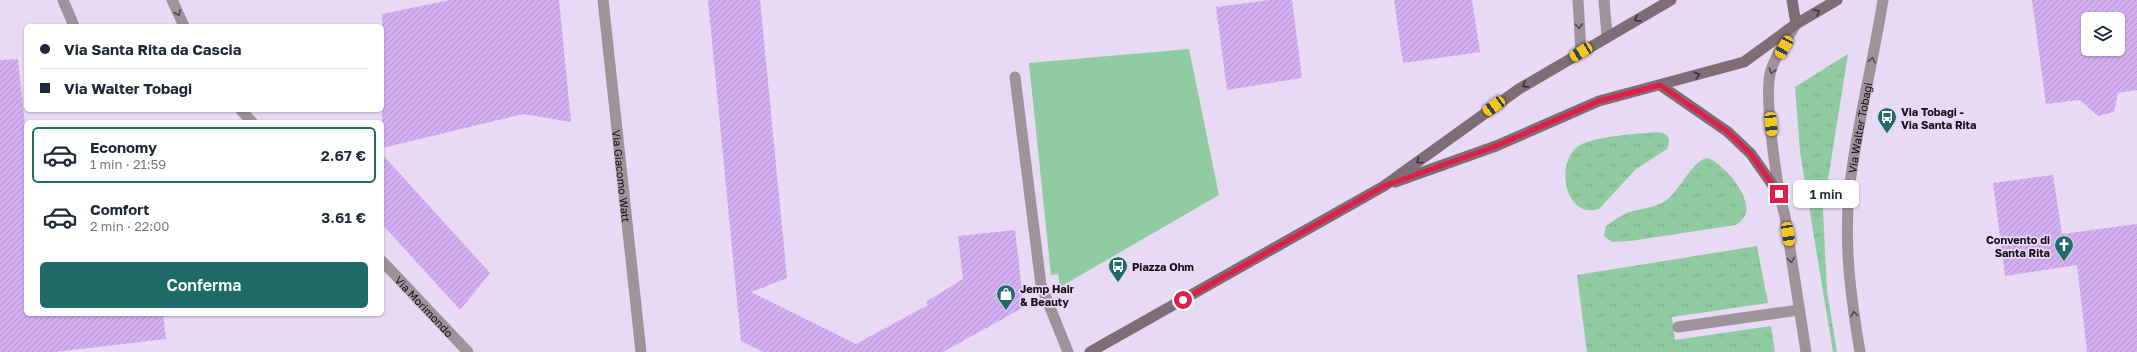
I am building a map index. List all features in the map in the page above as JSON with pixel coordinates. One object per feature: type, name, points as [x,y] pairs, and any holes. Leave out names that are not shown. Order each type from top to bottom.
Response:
[{"type":"main road","points":[[1090,352],[1384,186],[1519,88],[1606,36],[1671,0]]},
{"type":"main road","points":[[1792,0],[1796,24]]},
{"type":"main road","points":[[1384,186],[1496,146],[1599,101],[1744,62],[1796,24],[1837,0]]},
{"type":"main road","points":[[1660,85],[1728,132],[1751,154],[1779,194]]},
{"type":"street","points":[[63,0],[73,24]]},
{"type":"street","points":[[172,0],[183,24]]},
{"type":"street","name":"Via Giacomo Watt","points":[[603,0],[641,352]]},
{"type":"street","points":[[1578,0],[1581,52]]},
{"type":"street","points":[[1604,0],[1606,36]]},
{"type":"street","name":"Via Walter Tobagi","points":[[1860,352],[1850,289],[1848,237],[1849,193],[1855,143],[1883,0]]},
{"type":"street","points":[[1796,24],[1771,70],[1768,96],[1779,194],[1786,222],[1806,352]]},
{"type":"street","points":[[1016,78],[1041,285],[1068,352]]},
{"type":"street","points":[[243,112],[250,120]]},
{"type":"street","name":"Via Morimondo","points":[[384,263],[468,352]]},
{"type":"street","points":[[1678,327],[1799,310]]},
{"type":"green space","points":[[1189,49],[1219,195],[1060,287],[1058,274],[1051,275],[1029,63]]},
{"type":"green space","points":[[1848,54],[1823,211],[1827,291],[1837,352],[1833,352],[1800,152],[1795,87]]},
{"type":"green space","points":[[1656,132],[1663,133],[1668,137],[1669,142],[1667,149],[1636,169],[1599,209],[1587,210],[1578,206],[1571,198],[1565,175],[1567,163],[1572,153],[1580,145],[1596,139]]},
{"type":"green space","points":[[1708,158],[1728,173],[1744,197],[1746,213],[1736,225],[1630,241],[1612,242],[1604,236],[1606,226],[1618,218],[1627,213],[1655,206],[1666,201],[1693,168],[1698,163]]},
{"type":"green space","points":[[1757,246],[1768,303],[1672,317],[1675,340],[1771,326],[1775,352],[1587,352],[1577,275]]},
{"type":"building","points":[[450,0],[559,0],[571,122],[523,114],[384,148],[384,120],[382,120],[382,112],[384,112],[384,24],[382,24],[382,14]]},
{"type":"building","points":[[708,0],[760,0],[787,278],[751,292],[856,344],[928,305],[926,302],[963,279],[958,236],[1015,230],[1024,307],[943,352],[763,352],[741,341]]},
{"type":"building","points":[[1270,0],[1292,0],[1302,78],[1227,90],[1216,7]]},
{"type":"building","points":[[1394,0],[1472,0],[1480,52],[1403,63]]},
{"type":"building","points":[[2032,0],[2137,0],[2137,90],[2118,93],[2114,112],[2098,116],[2080,100],[2046,104]]},
{"type":"building","points":[[18,59],[25,120],[24,316],[163,316],[166,339],[55,352],[0,352],[0,60]]},
{"type":"building","points":[[384,156],[490,273],[460,310],[384,226]]},
{"type":"building","name":"Convento di Santa Rita","points":[[2053,175],[2062,234],[2137,224],[2137,352],[2087,352],[2077,265],[2005,276],[1993,183]]},
{"type":"place","name":"Via Tobagi - Via Santa Rita","points":[[1887,134]]},
{"type":"place","name":"Convento di Santa Rita","points":[[2064,262]]},
{"type":"place","name":"Piazza Ohm","points":[[1118,283]]},
{"type":"place","name":"Jemp Hair & Beauty","points":[[1006,311]]},
{"type":"route","points":[[1183,300],[1384,186],[1496,146],[1599,101],[1660,85],[1728,132],[1751,154],[1779,194]]}]
